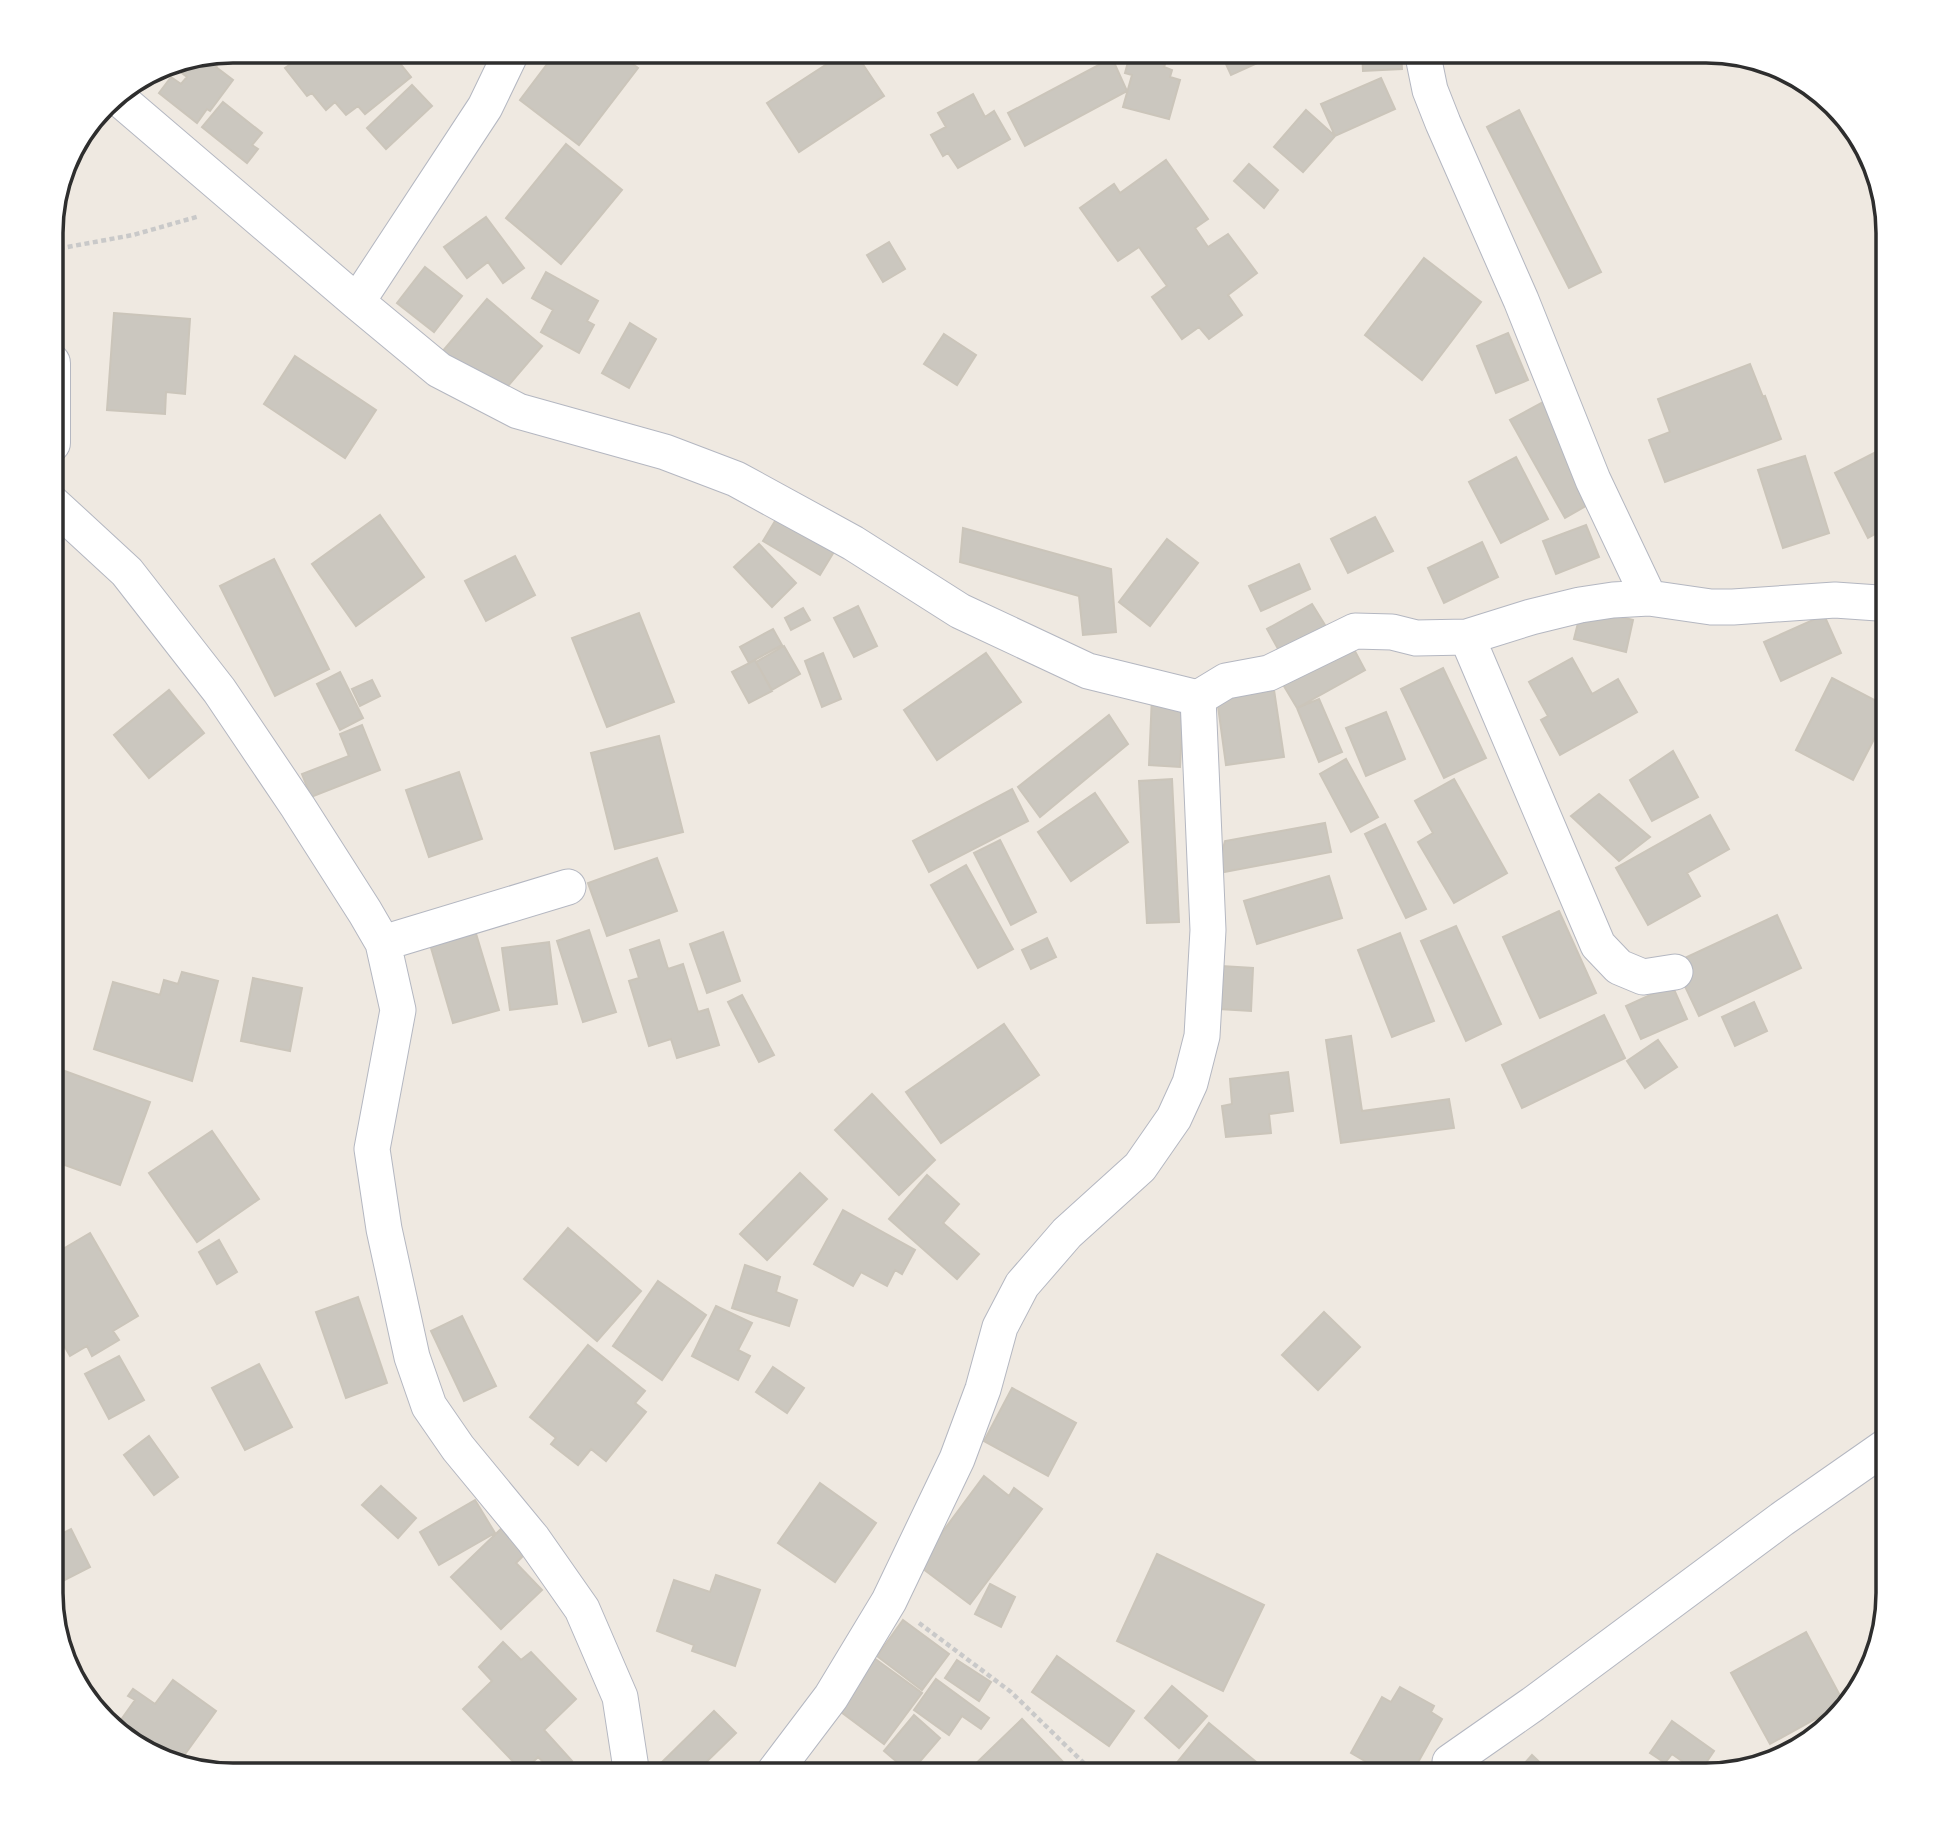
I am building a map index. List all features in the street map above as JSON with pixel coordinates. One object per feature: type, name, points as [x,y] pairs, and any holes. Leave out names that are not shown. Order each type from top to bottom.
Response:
[{"type":"street","points":[[357,302],[485,107],[506,63]]},
{"type":"street","points":[[1424,63],[1430,90],[1521,300],[1593,480],[1649,598]]},
{"type":"street","points":[[124,103],[439,370],[517,411],[666,452],[736,479],[853,543],[960,611],[1088,671],[1198,698],[1226,681],[1269,673],[1355,631],[1392,632],[1416,638],[1467,637],[1531,617],[1613,600],[1649,598],[1711,607],[1835,600],[1876,602]]},
{"type":"street","points":[[63,513],[127,572],[219,690],[298,807],[383,943],[398,1010],[372,1149],[384,1229],[412,1357],[429,1406],[458,1448],[533,1539],[582,1609],[620,1697],[630,1763]]},
{"type":"street","points":[[1467,637],[1598,945],[1619,967],[1643,977],[1675,972]]},
{"type":"street","points":[[781,1763],[831,1697],[889,1601],[957,1459],[983,1389],[1000,1327],[1022,1285],[1067,1233],[1140,1167],[1174,1118],[1190,1083],[1202,1036],[1208,930],[1198,698]]},
{"type":"street","points":[[383,943],[568,887]]},
{"type":"street","points":[[1450,1762],[1876,1453]]},
{"type":"path","points":[[63,248],[133,235],[242,204]]},
{"type":"path","points":[[889,1601],[1011,1692],[1084,1763]]},
{"type":"building","points":[[219,63],[216,67],[233,80],[210,111],[207,109],[197,123],[159,93],[171,77],[181,84],[187,77],[180,72]]},
{"type":"building","points":[[292,63],[400,63],[411,77],[365,114],[358,106],[346,115],[335,102],[326,110],[312,93],[307,96],[285,68]]},
{"type":"building","points":[[548,63],[631,63],[638,68],[579,145],[520,100]]},
{"type":"building","points":[[829,63],[862,63],[884,96],[799,152],[767,103]]},
{"type":"building","points":[[1103,63],[1114,63],[1127,91],[1025,146],[1008,113]]},
{"type":"building","points":[[1128,63],[1166,63],[1164,67],[1172,70],[1170,77],[1180,80],[1169,119],[1123,107],[1132,75],[1125,73]]},
{"type":"building","points":[[1226,63],[1258,63],[1231,75]]},
{"type":"building","points":[[1363,63],[1402,63],[1402,69],[1363,71]]},
{"type":"building","points":[[1381,78],[1395,109],[1335,136],[1321,104]]},
{"type":"building","points":[[412,85],[432,106],[386,149],[367,128]]},
{"type":"building","points":[[973,94],[985,117],[994,111],[1010,139],[958,168],[948,153],[943,156],[931,135],[946,127],[938,113]]},
{"type":"building","points":[[223,102],[262,133],[252,145],[258,149],[247,163],[202,127]]},
{"type":"building","points":[[1306,110],[1335,136],[1303,172],[1274,147]]},
{"type":"building","points":[[1519,110],[1601,272],[1569,288],[1487,127]]},
{"type":"building","points":[[566,144],[622,190],[561,264],[506,218]]},
{"type":"building","points":[[1166,160],[1208,219],[1195,228],[1208,247],[1228,234],[1257,273],[1228,295],[1242,315],[1209,339],[1199,327],[1182,339],[1152,297],[1167,286],[1139,247],[1118,261],[1080,208],[1114,184],[1120,193]]},
{"type":"building","points":[[1249,164],[1278,190],[1264,208],[1234,181]]},
{"type":"building","points":[[486,217],[524,268],[503,283],[488,262],[467,278],[444,247]]},
{"type":"building","points":[[889,242],[905,269],[883,282],[867,255]]},
{"type":"building","points":[[1424,258],[1481,302],[1422,380],[1365,335]]},
{"type":"building","points":[[425,267],[462,296],[434,332],[397,303]]},
{"type":"building","points":[[546,272],[598,301],[587,321],[594,325],[579,353],[541,332],[553,310],[532,298]]},
{"type":"building","points":[[487,299],[542,346],[497,399],[442,352]]},
{"type":"building","points":[[114,313],[190,319],[185,394],[166,392],[165,414],[107,410]]},
{"type":"building","points":[[630,323],[656,339],[629,388],[602,373]]},
{"type":"building","points":[[1508,333],[1528,380],[1496,393],[1477,346]]},
{"type":"building","points":[[944,334],[976,355],[957,385],[924,364]]},
{"type":"building","points":[[295,356],[376,410],[345,458],[264,404]]},
{"type":"building","points":[[1750,364],[1781,439],[1665,482],[1649,440],[1670,432],[1658,399]]},
{"type":"building","points":[[1543,402],[1598,499],[1565,518],[1510,420]]},
{"type":"building","points":[[1876,452],[1876,534],[1868,538],[1835,473]]},
{"type":"building","points":[[1805,456],[1829,533],[1783,548],[1758,470]]},
{"type":"building","points":[[1516,457],[1548,519],[1501,543],[1469,482]]},
{"type":"building","points":[[781,511],[838,545],[820,575],[763,541]]},
{"type":"building","points":[[380,515],[424,577],[356,626],[312,564]]},
{"type":"building","points":[[1375,517],[1393,551],[1348,573],[1331,539]]},
{"type":"building","points":[[1586,525],[1599,557],[1556,574],[1543,541]]},
{"type":"building","points":[[963,528],[1111,569],[1116,632],[1083,635],[1079,596],[960,562]]},
{"type":"building","points":[[1167,539],[1198,563],[1150,626],[1119,602]]},
{"type":"building","points":[[1482,542],[1498,577],[1444,603],[1428,568]]},
{"type":"building","points":[[759,544],[796,583],[772,607],[734,567]]},
{"type":"building","points":[[515,556],[535,595],[486,621],[465,581]]},
{"type":"building","points":[[274,559],[329,669],[275,696],[220,586]]},
{"type":"building","points":[[1299,564],[1310,589],[1261,611],[1249,586]]},
{"type":"building","points":[[1312,604],[1328,630],[1282,656],[1267,629]]},
{"type":"building","points":[[858,606],[877,646],[854,657],[834,618]]},
{"type":"building","points":[[1582,607],[1633,620],[1626,652],[1574,639]]},
{"type":"building","points":[[803,608],[810,620],[791,630],[785,618]]},
{"type":"building","points":[[639,613],[674,702],[607,727],[572,638]]},
{"type":"building","points":[[1824,615],[1841,653],[1781,681],[1764,642]]},
{"type":"building","points":[[773,629],[782,645],[749,663],[740,647]]},
{"type":"building","points":[[1350,642],[1365,670],[1297,708],[1281,681]]},
{"type":"building","points":[[784,646],[800,674],[772,690],[756,662]]},
{"type":"building","points":[[823,653],[841,699],[822,707],[805,661]]},
{"type":"building","points":[[986,653],[1021,702],[937,760],[904,710]]},
{"type":"building","points":[[1572,658],[1592,694],[1618,679],[1637,712],[1560,755],[1541,720],[1548,716],[1529,682]]},
{"type":"building","points":[[755,660],[772,691],[749,703],[732,672]]},
{"type":"building","points":[[1443,668],[1486,758],[1444,778],[1401,689]]},
{"type":"building","points":[[340,672],[363,718],[340,730],[317,684]]},
{"type":"building","points":[[1832,678],[1876,701],[1876,735],[1853,780],[1796,750]]},
{"type":"building","points":[[372,680],[380,696],[360,706],[352,689]]},
{"type":"building","points":[[169,690],[204,733],[149,778],[114,735]]},
{"type":"building","points":[[1274,690],[1284,757],[1226,765],[1217,699]]},
{"type":"building","points":[[1152,696],[1184,698],[1180,767],[1149,765]]},
{"type":"building","points":[[1319,699],[1342,752],[1319,762],[1297,708]]},
{"type":"building","points":[[1386,712],[1405,759],[1366,776],[1346,728]]},
{"type":"building","points":[[1109,715],[1128,744],[1040,817],[1018,787]]},
{"type":"building","points":[[362,725],[380,770],[311,797],[302,774],[349,756],[340,734]]},
{"type":"building","points":[[659,736],[683,832],[615,849],[591,753]]},
{"type":"building","points":[[1673,751],[1698,797],[1652,821],[1630,780]]},
{"type":"building","points":[[1346,759],[1378,817],[1351,832],[1320,774]]},
{"type":"building","points":[[459,772],[482,839],[429,857],[406,790]]},
{"type":"building","points":[[1172,779],[1179,922],[1147,923],[1139,781]]},
{"type":"building","points":[[1454,779],[1507,873],[1454,903],[1418,842],[1433,833],[1415,801]]},
{"type":"building","points":[[1012,789],[1028,821],[929,872],[913,841]]},
{"type":"building","points":[[1095,793],[1128,842],[1071,881],[1038,832]]},
{"type":"building","points":[[1599,794],[1650,837],[1619,861],[1571,816]]},
{"type":"building","points":[[1710,815],[1729,849],[1687,873],[1700,896],[1648,925],[1616,868]]},
{"type":"building","points":[[1325,823],[1331,852],[1224,872],[1221,856],[1225,841]]},
{"type":"building","points":[[1385,824],[1426,909],[1406,918],[1365,834]]},
{"type":"building","points":[[1000,840],[1036,912],[1011,925],[974,853]]},
{"type":"building","points":[[657,858],[677,911],[607,936],[588,883]]},
{"type":"building","points":[[966,865],[1013,949],[978,968],[931,885]]},
{"type":"building","points":[[1329,876],[1342,918],[1257,944],[1244,901]]},
{"type":"building","points":[[1559,911],[1596,993],[1540,1018],[1503,937]]},
{"type":"building","points":[[1777,915],[1801,968],[1699,1016],[1674,963]]},
{"type":"building","points":[[1456,926],[1501,1024],[1466,1041],[1421,941]]},
{"type":"building","points":[[474,927],[499,1010],[453,1023],[429,941]]},
{"type":"building","points":[[589,930],[616,1012],[583,1022],[557,941]]},
{"type":"building","points":[[723,932],[740,981],[707,993],[690,944]]},
{"type":"building","points":[[1400,933],[1434,1021],[1392,1037],[1358,950]]},
{"type":"building","points":[[1047,938],[1056,957],[1031,969],[1022,950]]},
{"type":"building","points":[[659,940],[668,969],[683,964],[698,1012],[708,1009],[719,1045],[677,1058],[671,1039],[649,1046],[629,981],[639,978],[630,950]]},
{"type":"building","points":[[549,942],[557,1004],[510,1010],[502,948]]},
{"type":"building","points":[[1221,966],[1253,968],[1251,1011],[1219,1009]]},
{"type":"building","points":[[182,972],[218,981],[192,1081],[94,1049],[113,982],[160,995],[164,980],[178,984]]},
{"type":"building","points":[[253,978],[302,988],[290,1051],[241,1041]]},
{"type":"building","points":[[1672,985],[1687,1019],[1641,1039],[1626,1006]]},
{"type":"building","points":[[742,995],[774,1055],[759,1062],[728,1002]]},
{"type":"building","points":[[1754,1002],[1767,1031],[1735,1046],[1722,1017]]},
{"type":"building","points":[[1604,1015],[1625,1058],[1522,1108],[1502,1065]]},
{"type":"building","points":[[1004,1024],[1039,1075],[941,1143],[906,1092]]},
{"type":"building","points":[[1351,1036],[1362,1111],[1449,1099],[1454,1128],[1341,1143],[1326,1040]]},
{"type":"building","points":[[1658,1040],[1677,1067],[1645,1088],[1627,1061]]},
{"type":"building","points":[[63,1070],[150,1102],[120,1185],[63,1164]]},
{"type":"building","points":[[1288,1072],[1293,1111],[1269,1114],[1271,1133],[1226,1137],[1222,1106],[1232,1104],[1230,1079]]},
{"type":"building","points":[[872,1094],[935,1160],[899,1195],[835,1130]]},
{"type":"building","points":[[212,1131],[259,1199],[197,1242],[149,1173]]},
{"type":"building","points":[[800,1173],[827,1199],[767,1260],[740,1234]]},
{"type":"building","points":[[927,1175],[959,1204],[943,1223],[979,1254],[957,1279],[889,1219]]},
{"type":"building","points":[[843,1210],[915,1250],[902,1274],[895,1270],[887,1286],[861,1272],[853,1286],[814,1264]]},
{"type":"building","points":[[568,1228],[641,1291],[597,1341],[524,1279]]},
{"type":"building","points":[[90,1233],[138,1316],[113,1331],[119,1340],[92,1356],[87,1346],[70,1356],[63,1344],[63,1249]]},
{"type":"building","points":[[219,1240],[237,1272],[217,1284],[199,1252]]},
{"type":"building","points":[[745,1265],[780,1277],[776,1292],[797,1300],[789,1326],[732,1308]]},
{"type":"building","points":[[658,1281],[706,1315],[662,1380],[613,1346]]},
{"type":"building","points":[[358,1297],[387,1383],[346,1398],[316,1312]]},
{"type":"building","points":[[716,1306],[752,1323],[738,1350],[750,1356],[738,1380],[692,1356]]},
{"type":"building","points":[[1324,1312],[1360,1347],[1318,1390],[1282,1355]]},
{"type":"building","points":[[462,1316],[496,1386],[464,1401],[431,1331]]},
{"type":"building","points":[[588,1345],[645,1391],[635,1403],[646,1412],[606,1461],[591,1449],[578,1465],[551,1444],[556,1438],[530,1417]]},
{"type":"building","points":[[119,1356],[144,1400],[109,1419],[85,1374]]},
{"type":"building","points":[[259,1364],[292,1427],[245,1450],[212,1388]]},
{"type":"building","points":[[773,1367],[804,1388],[787,1413],[756,1392]]},
{"type":"building","points":[[1012,1388],[1076,1423],[1048,1476],[984,1441]]},
{"type":"building","points":[[149,1436],[178,1477],[154,1495],[124,1455]]},
{"type":"building","points":[[984,1476],[1009,1496],[1014,1488],[1042,1509],[970,1604],[918,1565]]},
{"type":"building","points":[[820,1483],[876,1523],[835,1582],[778,1543]]},
{"type":"building","points":[[381,1486],[416,1518],[398,1538],[362,1505]]},
{"type":"building","points":[[475,1500],[495,1533],[439,1565],[420,1532]]},
{"type":"building","points":[[502,1528],[526,1553],[516,1563],[542,1590],[501,1629],[451,1577]]},
{"type":"building","points":[[71,1529],[90,1567],[63,1581],[63,1533]]},
{"type":"building","points":[[1157,1554],[1264,1605],[1223,1691],[1117,1641]]},
{"type":"building","points":[[716,1575],[760,1590],[735,1666],[692,1651],[694,1645],[657,1631],[674,1580],[710,1592]]},
{"type":"building","points":[[990,1584],[1015,1597],[1001,1627],[975,1614]]},
{"type":"building","points":[[903,1620],[949,1654],[922,1690],[877,1656]]},
{"type":"building","points":[[1806,1632],[1841,1697],[1826,1713],[1770,1744],[1731,1673]]},
{"type":"building","points":[[503,1642],[521,1660],[531,1652],[576,1699],[544,1730],[572,1761],[544,1763],[538,1757],[532,1763],[514,1763],[463,1709],[492,1681],[479,1667]]},
{"type":"building","points":[[1057,1656],[1134,1711],[1109,1746],[1032,1692]]},
{"type":"building","points":[[874,1658],[922,1693],[884,1744],[837,1709]]},
{"type":"building","points":[[957,1660],[991,1682],[979,1701],[945,1678]]},
{"type":"building","points":[[936,1679],[989,1718],[981,1729],[962,1716],[949,1735],[914,1710]]},
{"type":"building","points":[[173,1680],[216,1711],[184,1755],[158,1745],[120,1720],[135,1700],[128,1696],[133,1689],[155,1704]]},
{"type":"building","points":[[1172,1686],[1207,1716],[1179,1748],[1145,1718]]},
{"type":"building","points":[[1400,1687],[1434,1706],[1431,1712],[1442,1719],[1418,1763],[1368,1763],[1351,1753],[1382,1697],[1391,1702]]},
{"type":"building","points":[[714,1711],[736,1733],[705,1763],[661,1763]]},
{"type":"building","points":[[914,1715],[940,1738],[919,1763],[898,1763],[884,1751]]},
{"type":"building","points":[[1022,1719],[1064,1763],[976,1763]]},
{"type":"building","points":[[1672,1721],[1714,1751],[1706,1763],[1685,1763],[1672,1754],[1665,1763],[1650,1753]]},
{"type":"building","points":[[1209,1723],[1257,1763],[1177,1763]]},
{"type":"building","points":[[1532,1755],[1540,1763],[1525,1763]]}]
